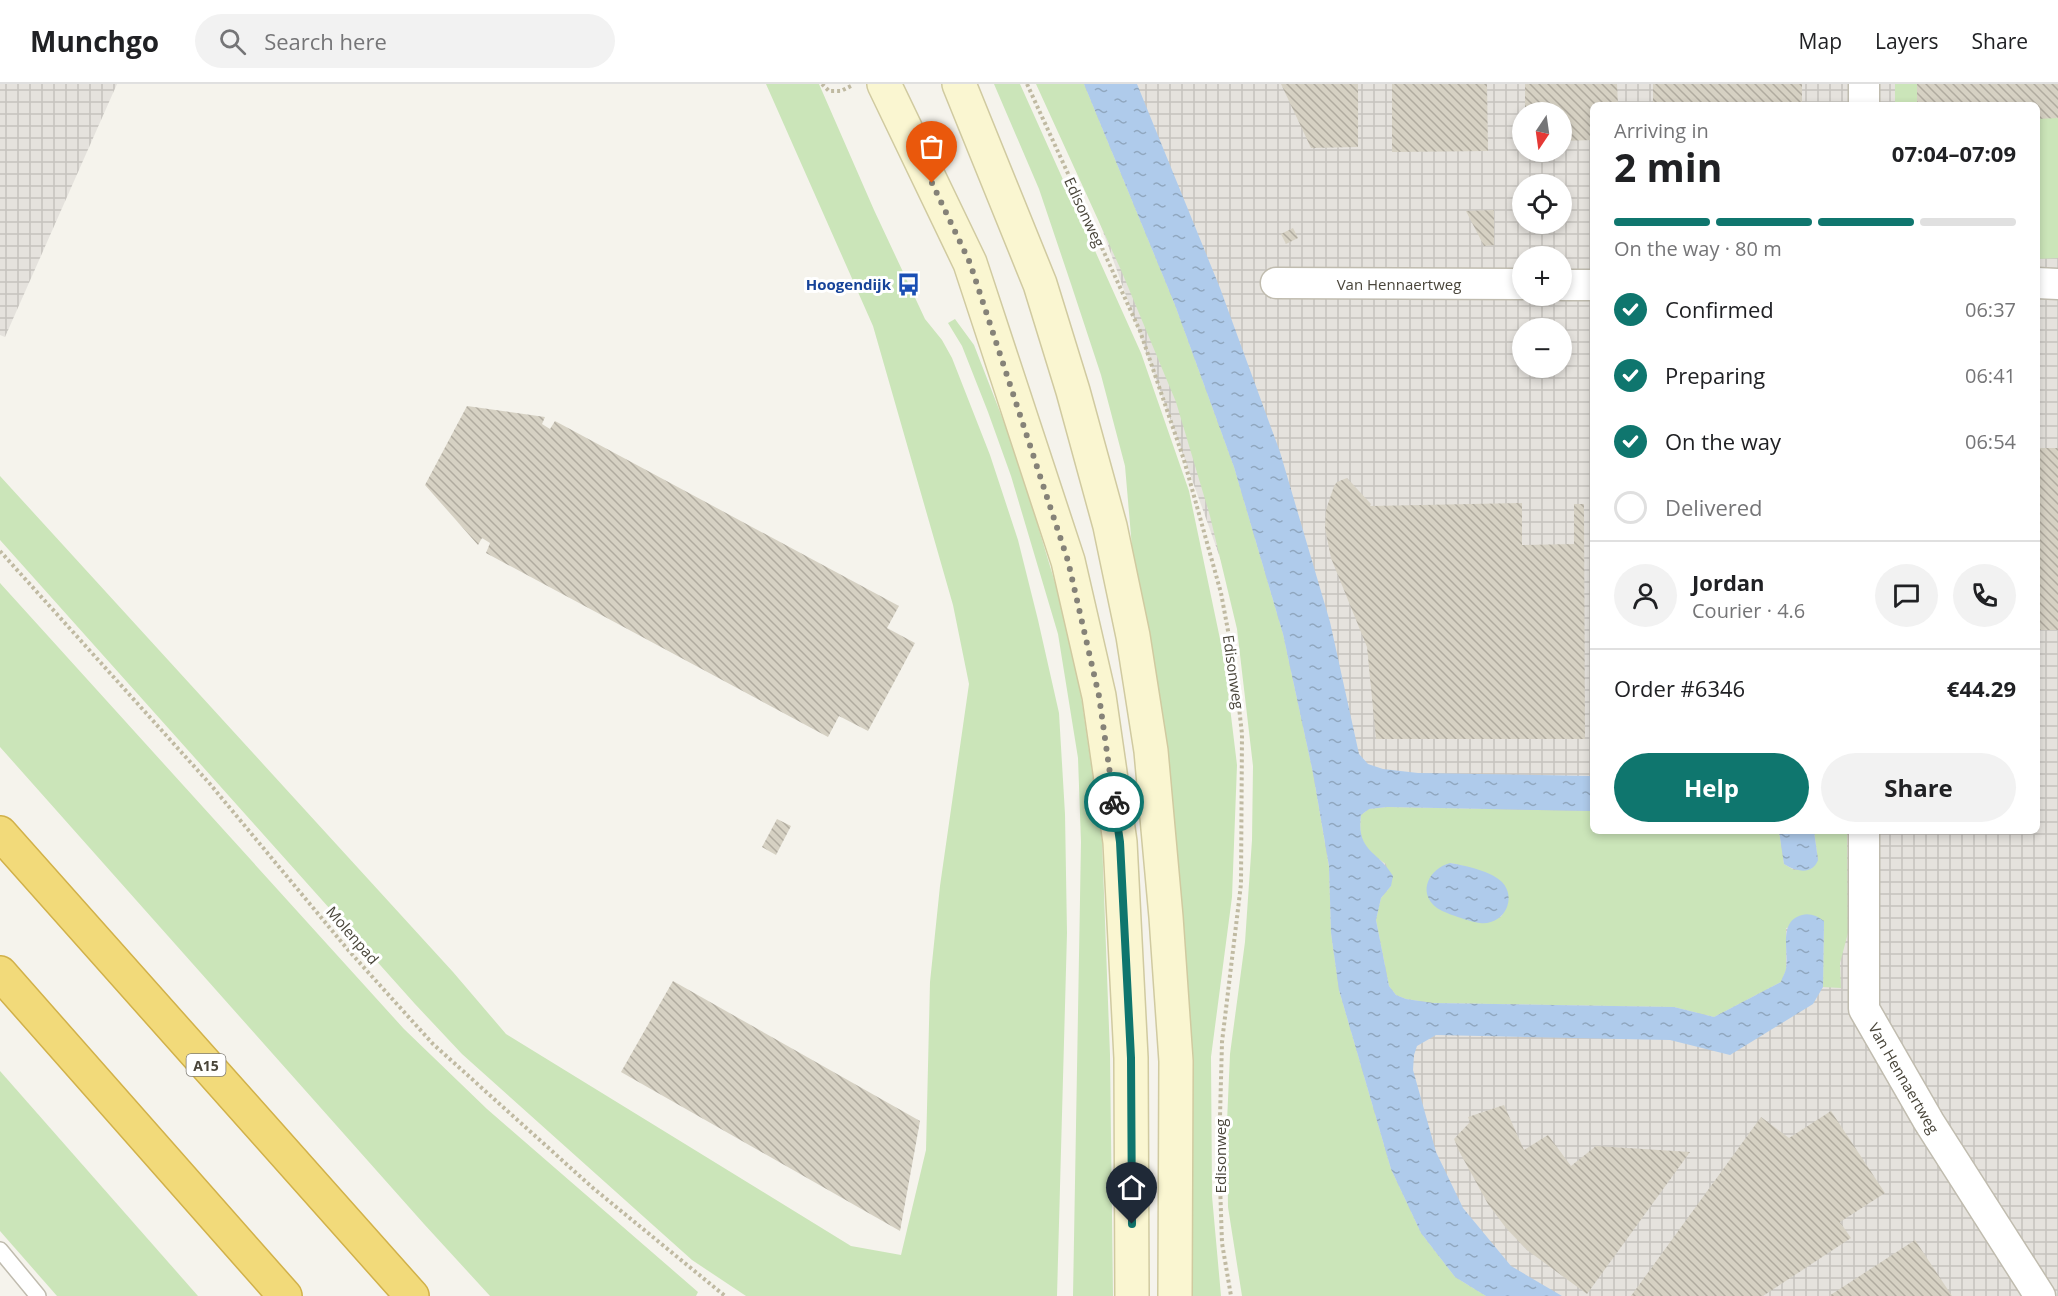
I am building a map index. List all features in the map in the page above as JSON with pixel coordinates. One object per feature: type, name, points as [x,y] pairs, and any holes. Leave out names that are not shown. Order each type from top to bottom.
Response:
[{"type":"highway","name":"A15","points":[[0,833],[412,1296]]},
{"type":"highway","points":[[0,973],[285,1296]]},
{"type":"main road","points":[[884,84],[970,263],[1068,561],[1099,696],[1120,842],[1131,1058],[1132,1296]]},
{"type":"main road","points":[[959,84],[1040,284],[1073,391],[1110,526],[1133,636],[1151,752],[1176,1061],[1175,1296]]},
{"type":"street","points":[[1864,84],[1864,102]]},
{"type":"street","name":"Van Hennaertweg","points":[[1276,283],[1512,285]]},
{"type":"street","points":[[2040,283],[2058,284]]},
{"type":"street","points":[[1572,285],[1590,285]]},
{"type":"street","name":"Van Hennaertweg","points":[[1864,834],[1864,1009],[1929,1122],[2040,1296]]},
{"type":"lane","points":[[0,1250],[38,1296]]},
{"type":"path","points":[[822,84],[829,91],[841,91],[855,84]]},
{"type":"path","name":"Edisonweg","points":[[1027,84],[1140,331],[1187,471],[1221,593],[1234,663],[1242,734],[1241,884],[1222,1042],[1219,1154],[1222,1243],[1231,1296]]},
{"type":"path","name":"Molenpad","points":[[0,551],[210,784],[349,951],[433,1044],[593,1188],[725,1296]]},
{"type":"shaded area","points":[[0,84],[117,84],[5,337],[0,335]]},
{"type":"shaded area","points":[[1050,84],[2058,84],[2058,1296],[1285,1296],[1260,669]]},
{"type":"green space","points":[[766,84],[819,84],[925,319],[942,340],[952,358],[990,455],[1018,540],[1038,620],[1059,713],[1065,814],[1067,933],[1057,1296],[746,1296],[692,1260],[462,1054],[0,540],[0,476],[453,972],[506,1034],[851,1246],[901,1255],[926,1150],[930,982],[940,886],[969,684],[953,605],[873,326]]},
{"type":"green space","points":[[994,84],[1020,84],[1141,353],[1189,491],[1224,658],[1237,765],[1232,897],[1211,1057],[1212,1196],[1221,1296],[1187,1296],[1188,1117],[1185,938],[1171,794],[1138,617],[1125,466],[1101,375],[1039,189]]},
{"type":"green space","points":[[1036,84],[1084,84],[1175,305],[1234,467],[1283,634],[1313,773],[1329,867],[1331,933],[1339,990],[1391,1169],[1421,1233],[1455,1277],[1486,1296],[1242,1296],[1228,1207],[1227,1122],[1230,1054],[1245,942],[1252,840],[1253,766],[1237,629],[1210,516],[1176,402],[1121,270]]},
{"type":"green space","points":[[1895,84],[2058,84],[2058,258],[2040,259],[2040,102],[1895,102]]},
{"type":"green space","points":[[955,319],[974,345],[1016,453],[1056,586],[1080,688],[1102,840],[1110,1055],[1113,1296],[1073,1296],[1081,842],[1078,758],[1058,634],[1011,476],[962,346],[948,323]]},
{"type":"green space","points":[[0,583],[404,1029],[487,1109],[698,1292],[696,1296],[490,1296],[0,747]]},
{"type":"green space","points":[[1387,807],[1590,811],[1590,834],[1779,834],[1784,864],[1794,870],[1811,869],[1818,860],[1814,834],[1847,834],[1848,933],[1840,963],[1841,988],[1823,987],[1824,921],[1786,928],[1786,970],[1781,982],[1714,1017],[1674,1007],[1433,1003],[1406,999],[1396,995],[1389,986],[1376,920],[1381,898],[1391,886],[1386,864],[1364,844],[1360,824],[1361,815],[1369,809]],"holes":[[[1450,863],[1473,869],[1496,879],[1504,886],[1508,895],[1507,906],[1500,918]]]},
{"type":"green space","points":[[0,1071],[198,1296],[57,1296],[0,1231]]},
{"type":"water","points":[[1084,84],[1137,84],[1220,288],[1280,452],[1330,622],[1359,754],[1368,764],[1383,769],[1418,773],[1590,776],[1590,811],[1387,807],[1369,809],[1361,815],[1360,827],[1365,844],[1393,876],[1391,886],[1381,898],[1376,920],[1389,986],[1396,995],[1433,1003],[1674,1007],[1714,1017],[1781,982],[1787,962],[1787,930],[1795,918],[1808,914],[1824,921],[1823,987],[1813,1004],[1730,1055],[1670,1040],[1436,1035],[1417,1046],[1413,1070],[1436,1152],[1463,1208],[1511,1266],[1562,1296],[1486,1296],[1455,1277],[1421,1233],[1391,1169],[1339,990],[1331,933],[1329,866],[1313,773],[1283,634],[1234,467],[1175,305]]},
{"type":"water","points":[[1779,834],[1814,834],[1818,860],[1812,868],[1803,871],[1784,864]]},
{"type":"water","points":[[1450,863],[1485,872],[1502,882],[1509,896],[1506,910],[1501,916],[1488,923],[1480,923],[1445,912],[1431,902],[1427,895],[1428,881],[1437,870]]},
{"type":"building","points":[[1281,84],[1358,84],[1358,147],[1311,148]]},
{"type":"building","points":[[1392,84],[1487,84],[1488,151],[1392,152]]},
{"type":"building","points":[[1525,84],[1617,84],[1618,102],[1590,102],[1590,140],[1572,141],[1572,102],[1525,102]]},
{"type":"building","points":[[1653,84],[1802,84],[1802,102],[1653,102]]},
{"type":"building","points":[[1917,84],[2058,84],[2058,118],[2040,119],[2040,102],[1917,102]]},
{"type":"building","points":[[1494,210],[1494,245],[1484,246],[1466,211]]},
{"type":"building","points":[[1293,228],[1298,238],[1286,244],[1281,234]]},
{"type":"building","points":[[467,406],[545,417],[542,424],[550,429],[555,421],[899,606],[887,628],[915,643],[868,731],[839,716],[828,737],[486,553],[490,543],[482,538],[478,545],[425,485]]},
{"type":"building","points":[[2040,448],[2058,448],[2058,630],[2040,630]]},
{"type":"building","points":[[1347,478],[1371,504],[1370,506],[1522,503],[1522,545],[1574,544],[1574,504],[1584,504],[1585,739],[1376,739],[1367,647],[1331,558],[1325,528],[1326,510],[1334,486],[1337,482]]},
{"type":"building","points":[[777,819],[791,826],[776,855],[762,847]]},
{"type":"building","points":[[673,981],[920,1121],[900,1231],[621,1072]]},
{"type":"building","points":[[1504,1105],[1524,1150],[1548,1135],[1571,1166],[1596,1146],[1690,1152],[1587,1294],[1527,1250],[1506,1228],[1488,1204],[1459,1151],[1454,1139],[1470,1122],[1468,1117]]},
{"type":"building","points":[[1831,1111],[1885,1193],[1840,1222],[1851,1238],[1763,1296],[1631,1296],[1761,1117],[1789,1138]]},
{"type":"building","points":[[1915,1240],[1952,1296],[1829,1296]]},
{"type":"way so far","points":[[932,183],[970,263],[1068,561],[1099,696],[1114,802]]},
{"type":"place","name":"Hoogendijk","points":[[909,284]]},
{"type":"route","points":[[1114,802],[1120,842],[1131,1058],[1132,1224]]}]
